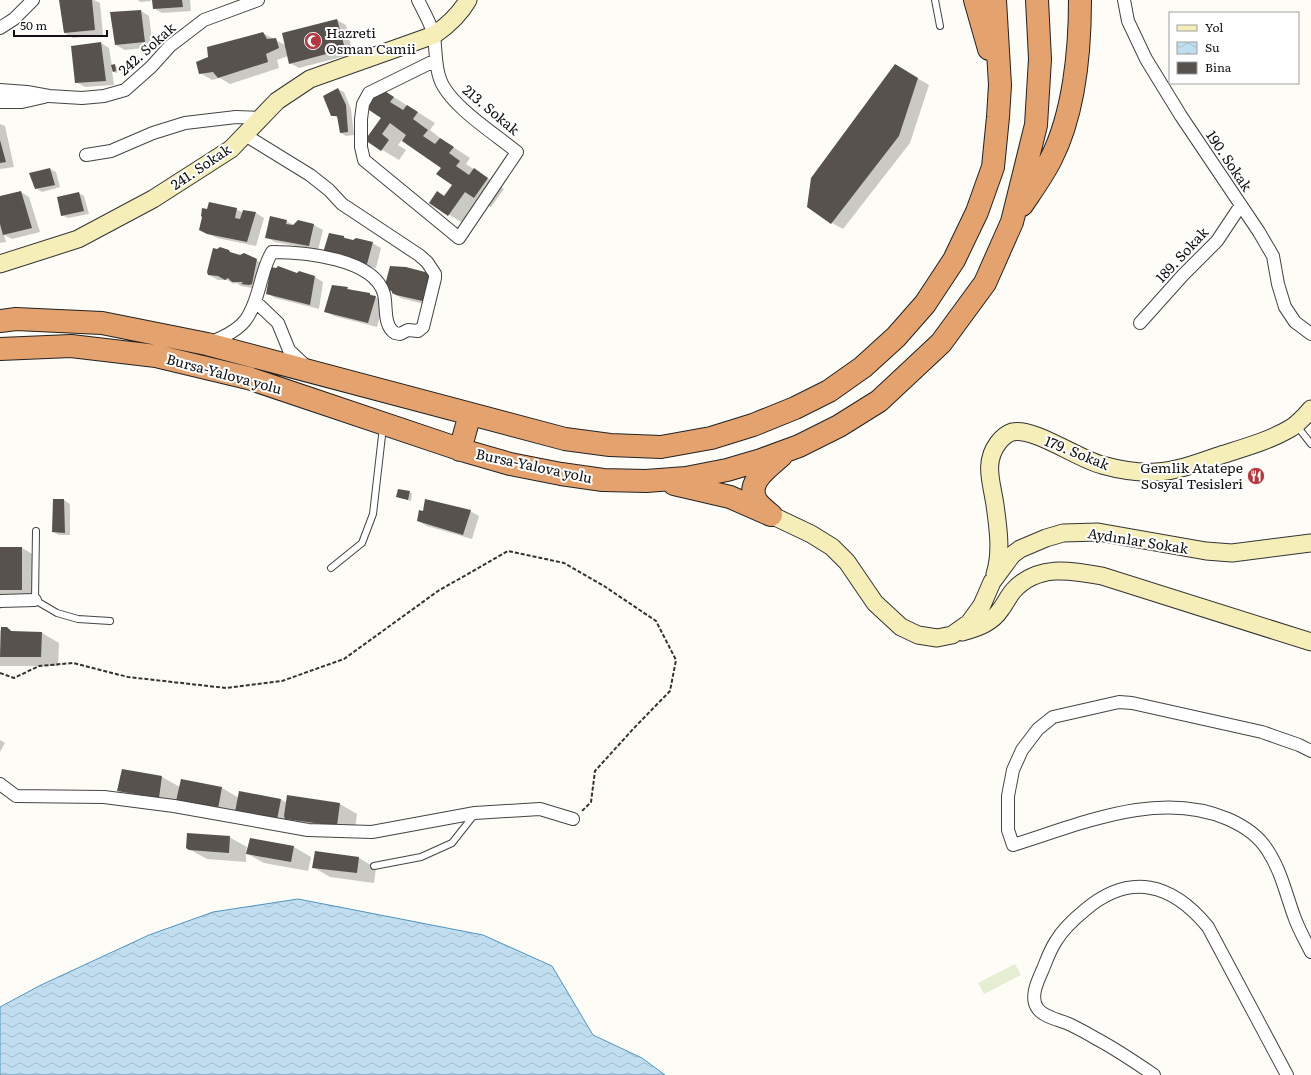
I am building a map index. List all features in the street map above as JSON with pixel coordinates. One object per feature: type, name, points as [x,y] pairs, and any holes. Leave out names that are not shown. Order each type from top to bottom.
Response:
[{"type":"highway","points":[[975,0],[1000,86]]},
{"type":"highway","name":"Bursa-Yalova yolu","points":[[0,322],[16,319],[102,323],[207,344],[565,439],[610,445],[661,447],[711,438],[754,425],[795,408],[829,391],[863,367],[896,337],[925,304],[954,260],[977,212],[994,167],[1000,86],[995,0]]},
{"type":"highway","name":"Bursa-Yalova yolu","points":[[0,349],[71,346],[156,356],[248,378],[460,450],[510,464],[561,474],[603,480],[657,480],[686,478],[727,470],[761,460],[788,450],[839,426],[879,401],[941,343],[985,283],[1012,222],[1036,125],[1040,59],[1037,0]]},
{"type":"highway","points":[[1012,222],[1051,158],[1062,130],[1072,90],[1078,44],[1080,0]]},
{"type":"highway","points":[[460,450],[470,414]]},
{"type":"highway","points":[[771,515],[758,502],[753,488],[762,473],[788,450]]},
{"type":"highway","points":[[657,480],[730,498],[771,515]]},
{"type":"street","points":[[0,28],[14,19],[33,0]]},
{"type":"street","name":"242. Sokak","points":[[0,90],[27,92],[49,96],[82,98],[104,96],[125,90],[170,46],[204,20],[258,0]]},
{"type":"street","name":"213. Sokak","points":[[418,0],[434,35],[439,78],[444,88],[458,105],[517,152],[459,238],[364,160],[361,147],[361,119],[363,104],[369,92],[436,60]]},
{"type":"street","name":"241. Sokak","points":[[0,264],[78,239],[153,199],[231,149],[278,101],[310,79],[434,35],[450,22],[464,7],[468,0]]},
{"type":"street","name":"190. Sokak","points":[[1124,0],[1128,21],[1146,59],[1181,116],[1241,205],[1273,256],[1278,284],[1285,307],[1295,322],[1311,334]]},
{"type":"street","name":"242. Sokak","points":[[0,102],[22,102],[49,96]]},
{"type":"street","points":[[86,155],[111,151],[154,133],[185,123],[236,116],[261,118]]},
{"type":"street","points":[[207,344],[223,337],[241,326],[249,317],[256,302],[267,261],[272,252],[295,252],[345,262],[363,269],[373,276],[380,284],[384,294],[388,326],[392,332],[400,334],[408,330],[418,330],[423,327],[435,278],[431,268],[419,255],[347,208],[324,185],[310,175],[245,135]]},
{"type":"street","name":"189. Sokak","points":[[1140,323],[1183,275],[1217,241],[1241,205]]},
{"type":"street","points":[[256,302],[278,324],[289,350],[312,372]]},
{"type":"street","name":"179. Sokak","points":[[992,582],[996,569],[999,536],[995,502],[989,473],[990,458],[998,443],[1010,433],[1017,432],[1031,434],[1101,465],[1139,472],[1157,472],[1189,466],[1259,443],[1296,424],[1311,409]]},
{"type":"street","name":"Aydınlar Sokak","points":[[771,515],[811,534],[832,547],[847,562],[875,604],[901,627],[913,633],[937,638],[952,635],[966,625],[976,615],[992,582],[1012,555],[1020,549],[1046,538],[1063,533],[1098,532],[1206,551],[1232,553],[1311,543]]},
{"type":"street","points":[[952,635],[976,628],[986,623],[1000,611],[1012,592],[1026,580],[1044,573],[1062,570],[1102,576],[1311,642]]},
{"type":"street","points":[[0,601],[35,600]]},
{"type":"street","points":[[1311,751],[1299,745],[1262,732],[1132,703],[1119,702],[1052,717],[1038,729],[1022,750],[1013,770],[1008,796],[1008,830],[1013,845],[1094,820],[1151,808],[1182,807],[1222,816],[1232,821],[1254,834],[1268,850],[1280,875],[1294,917],[1311,952]]},
{"type":"street","points":[[0,784],[16,796],[104,797],[174,806],[308,830],[372,832],[475,813],[540,808],[573,819]]},
{"type":"street","points":[[1154,1075],[1133,1060],[1095,1038],[1071,1025],[1045,1014],[1039,1010],[1035,1004],[1036,989],[1039,978],[1051,951],[1062,932],[1099,899],[1123,888],[1150,888],[1173,896],[1192,910],[1208,928],[1287,1075]]},
{"type":"lane","points":[[935,0],[940,26]]},
{"type":"lane","points":[[331,568],[362,543],[373,514],[384,424]]},
{"type":"lane","points":[[1296,424],[1311,444]]},
{"type":"lane","points":[[36,531],[35,600],[57,614],[78,619],[110,621]]},
{"type":"lane","points":[[374,866],[421,857],[452,843],[475,813]]},
{"type":"path","points":[[0,673],[14,678],[39,666],[73,663],[128,677],[226,688],[282,681],[344,659],[438,591],[508,552],[564,563],[604,586],[656,622],[676,660],[670,691],[634,728],[595,772],[591,802],[573,819]]},
{"type":"green space","points":[[1015,964],[1021,975],[984,994],[978,983]]},
{"type":"water","points":[[298,899],[483,935],[552,966],[593,1035],[642,1058],[665,1075],[0,1075],[0,1007],[41,985],[149,935],[213,912]]},
{"type":"building","points":[[59,0],[92,0],[95,30],[64,33]]},
{"type":"building","points":[[152,0],[182,0],[183,7],[153,9]]},
{"type":"building","points":[[141,10],[145,42],[115,45],[110,12]]},
{"type":"building","name":"Hazreti Osman Camii","points":[[337,19],[345,49],[289,64],[282,33]]},
{"type":"building","points":[[263,32],[267,39],[276,38],[279,48],[266,54],[268,62],[218,78],[213,72],[199,74],[196,62],[208,57],[207,47]]},
{"type":"building","points":[[101,42],[106,81],[75,83],[71,46]]},
{"type":"building","points":[[115,64],[116,71],[113,72],[111,65]]},
{"type":"building","points":[[895,64],[918,78],[899,136],[831,224],[807,207],[811,178]]},
{"type":"building","points":[[338,88],[346,105],[348,132],[340,133],[337,116],[331,116],[323,96]]},
{"type":"building","points":[[380,88],[394,97],[390,102],[403,110],[407,105],[418,112],[413,119],[428,130],[423,136],[435,144],[440,138],[454,147],[449,153],[460,161],[456,166],[469,175],[474,168],[488,178],[474,198],[465,192],[448,216],[429,203],[437,191],[444,196],[452,185],[436,174],[441,168],[402,141],[406,135],[390,123],[382,134],[389,140],[381,151],[365,140],[381,118],[366,108]]},
{"type":"building","points":[[0,140],[6,162],[0,163]]},
{"type":"building","points":[[50,168],[55,185],[35,189],[29,173]]},
{"type":"building","points":[[21,191],[32,228],[3,235],[0,224],[0,196]]},
{"type":"building","points":[[79,192],[84,211],[61,216],[57,197]]},
{"type":"building","points":[[209,202],[237,208],[235,218],[240,219],[243,210],[256,212],[247,242],[207,234],[199,230],[202,217],[202,208],[207,209]]},
{"type":"building","points":[[270,216],[287,220],[286,224],[293,225],[298,220],[314,224],[309,246],[265,238]]},
{"type":"building","points":[[329,233],[344,236],[344,238],[353,240],[356,238],[373,242],[367,264],[322,256]]},
{"type":"building","points":[[220,247],[240,255],[244,253],[257,259],[252,284],[241,284],[243,282],[232,282],[228,278],[225,280],[218,276],[208,275],[207,272],[213,248],[217,249]]},
{"type":"building","points":[[278,266],[297,273],[299,271],[315,276],[310,305],[266,294],[271,267],[276,268]]},
{"type":"building","points":[[390,266],[406,267],[425,272],[433,277],[427,302],[396,295],[392,293],[392,291],[384,289]]},
{"type":"building","points":[[332,285],[348,287],[347,289],[370,293],[370,295],[376,296],[368,323],[324,312]]},
{"type":"building","points":[[398,489],[410,491],[408,500],[396,497]]},
{"type":"building","points":[[53,499],[64,499],[65,533],[52,532]]},
{"type":"building","points":[[425,499],[471,510],[463,535],[417,521],[419,510],[423,511]]},
{"type":"building","points":[[0,547],[22,547],[22,590],[0,590]]},
{"type":"building","points":[[1,627],[7,627],[11,631],[42,632],[41,657],[0,657]]},
{"type":"building","points":[[122,769],[162,776],[159,798],[117,791]]},
{"type":"building","points":[[181,779],[222,787],[218,809],[176,801]]},
{"type":"building","points":[[239,791],[281,799],[277,820],[235,812]]},
{"type":"building","points":[[287,795],[340,803],[337,826],[285,819],[284,816]]},
{"type":"building","points":[[187,833],[230,836],[229,853],[189,850],[186,848]]},
{"type":"building","points":[[250,838],[294,846],[291,862],[246,854]]},
{"type":"building","points":[[315,851],[359,857],[357,873],[312,868]]},
{"type":"place","name":"Hazreti Osman Camii","points":[[313,41]]},
{"type":"place","name":"Gemlik Atatepe Sosyal Tesisleri","points":[[1256,476]]}]
